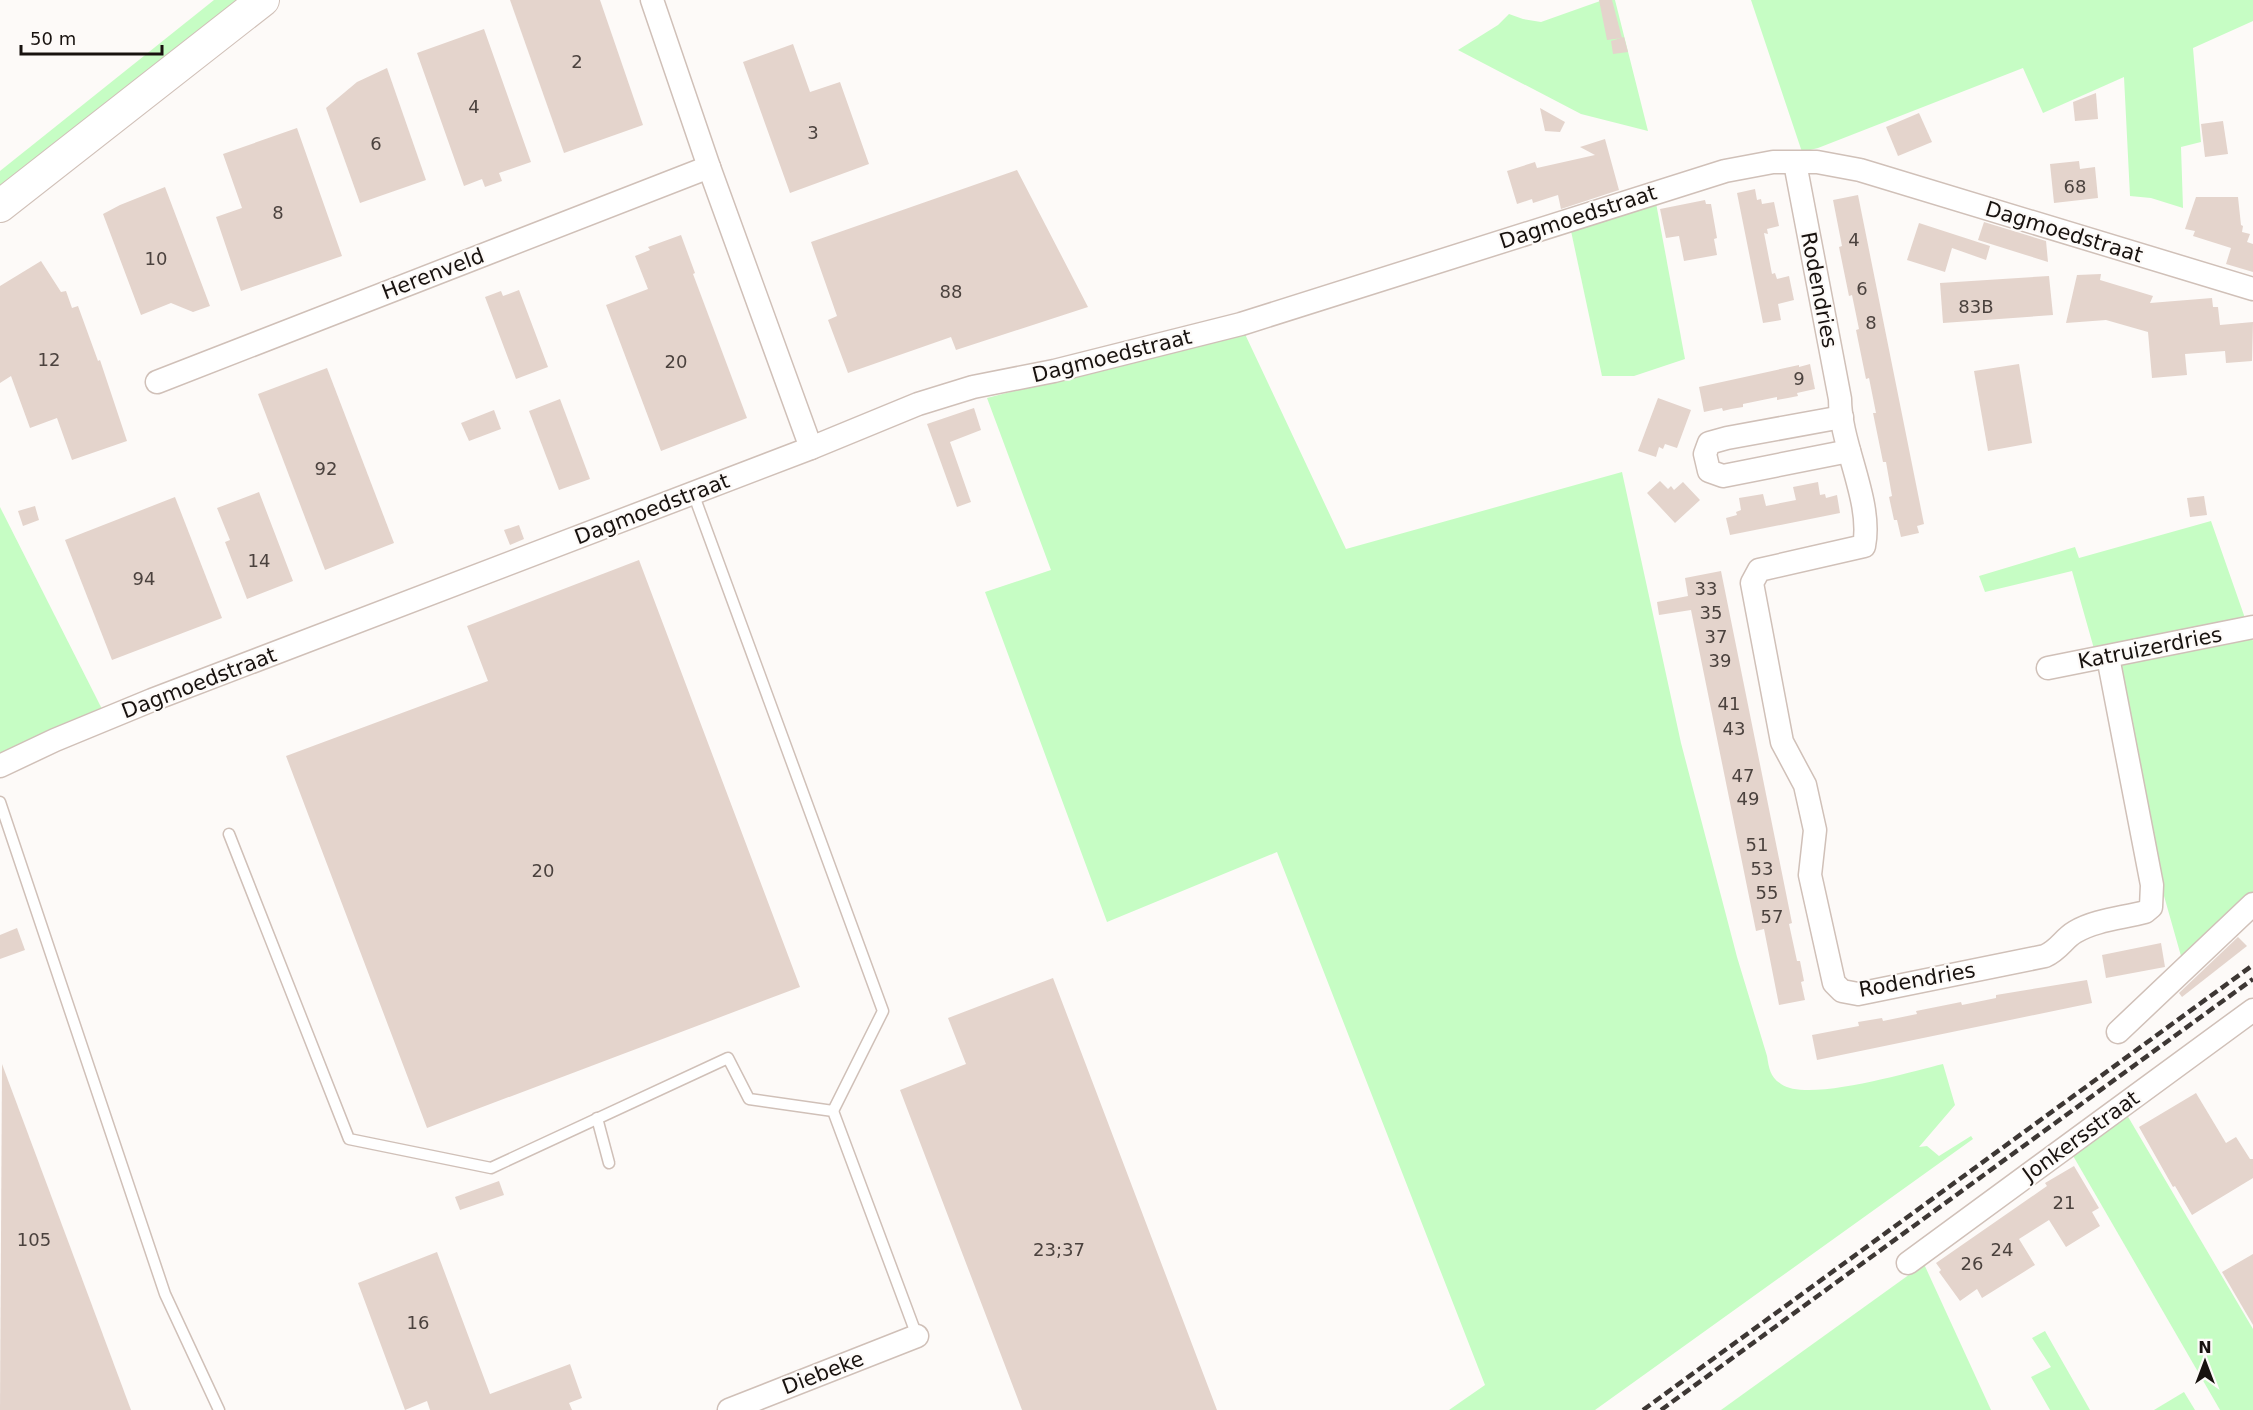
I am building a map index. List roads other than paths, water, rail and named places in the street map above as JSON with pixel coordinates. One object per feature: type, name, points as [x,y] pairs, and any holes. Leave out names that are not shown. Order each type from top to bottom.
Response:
[{"type":"main road","points":[[0,206],[263,0]]},
{"type":"street","points":[[652,0],[709,167],[811,448]]},
{"type":"street","name":"Dagmoedstraat","points":[[0,766],[55,740],[152,700],[693,494],[918,404],[973,387],[1054,371],[1241,324],[1725,171],[1773,162],[1817,162],[1860,170],[2253,289]]},
{"type":"street","name":"Rodendries","points":[[1795,163],[1842,417],[1849,451],[1853,459],[1867,532],[1864,546],[1759,570],[1752,583],[1782,742],[1805,785],[1810,802],[1815,830],[1810,875],[1834,983],[1842,991],[1858,993],[2045,956],[2056,950],[2072,933],[2087,926],[2145,912],[2151,907],[2152,885],[2108,657]]},
{"type":"street","name":"Herenveld","points":[[156,382],[709,167]]},
{"type":"street","points":[[1842,417],[1718,440],[1709,443],[1705,454],[1710,471],[1723,476],[1849,451]]},
{"type":"street","name":"Katruizerdries","points":[[2048,668],[2253,627]]},
{"type":"street","points":[[2118,1032],[2253,904]]},
{"type":"street","name":"Jonkersstraat","points":[[1908,1263],[2253,1010]]},
{"type":"street","name":"Diebeke","points":[[729,1410],[917,1336]]},
{"type":"lane","points":[[693,494],[884,1011],[833,1111],[917,1336]]},
{"type":"lane","points":[[0,802],[165,1294],[219,1410]]},
{"type":"lane","points":[[229,834],[349,1139],[491,1168],[728,1058],[749,1099],[833,1111]]},
{"type":"lane","points":[[597,1118],[609,1163]]},
{"type":"railway","points":[[1643,1410],[2253,965]]},
{"type":"railway","points":[[1661,1410],[2253,979]]}]
